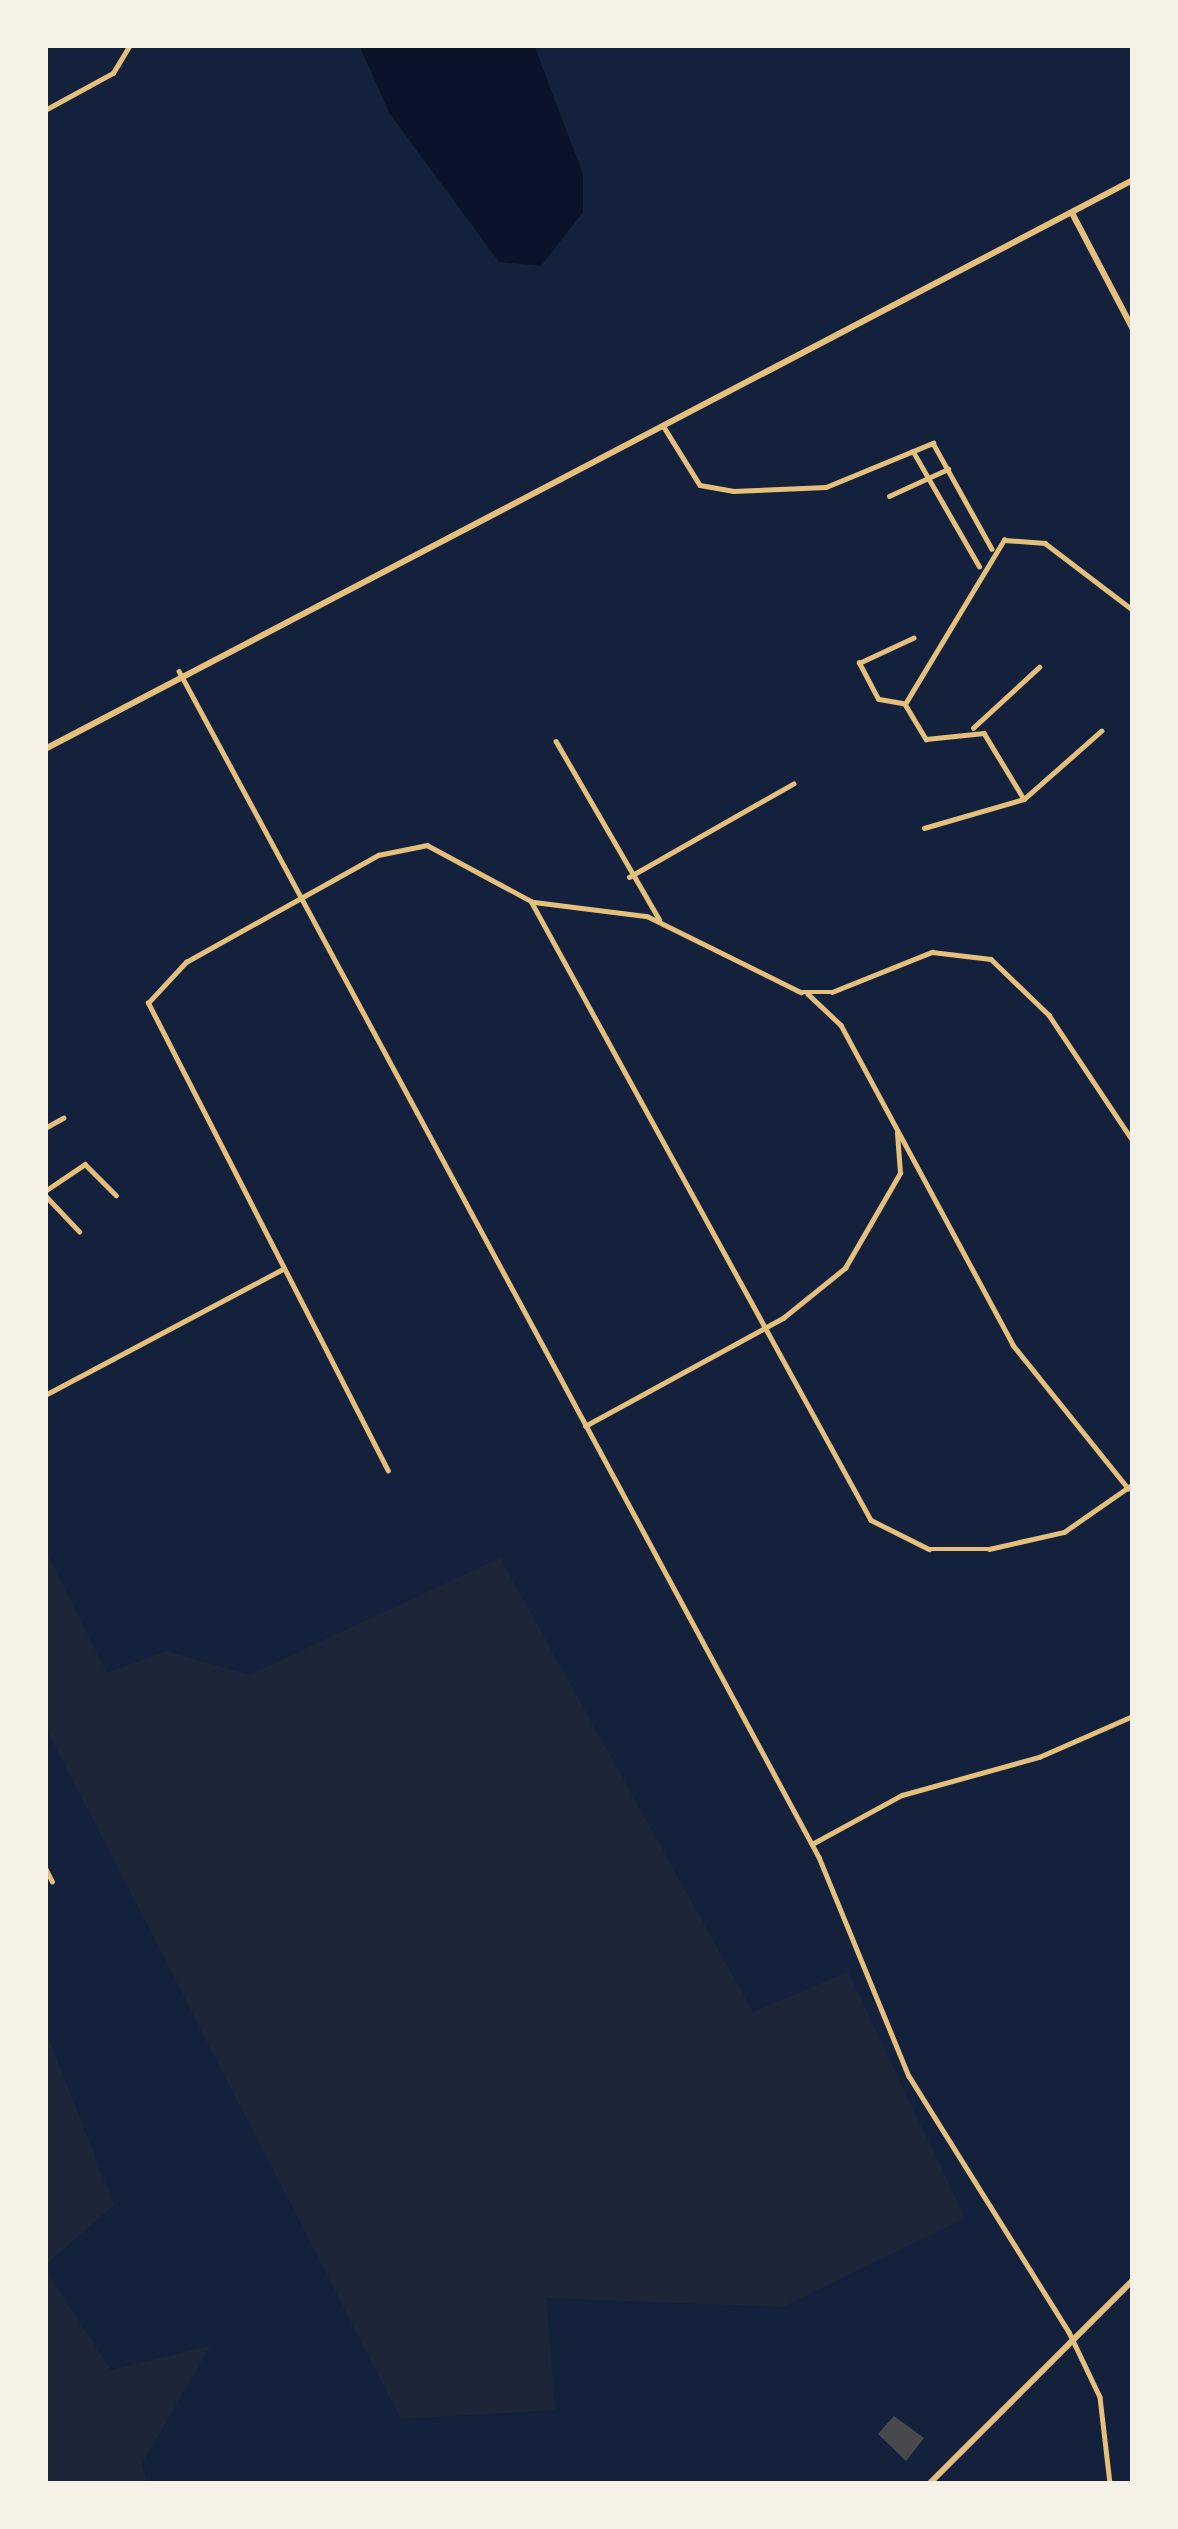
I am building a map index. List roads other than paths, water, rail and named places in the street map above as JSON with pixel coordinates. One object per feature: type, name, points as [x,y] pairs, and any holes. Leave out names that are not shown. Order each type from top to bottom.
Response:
[{"type":"street","points":[[45,110],[104,77],[130,45]]},
{"type":"street","points":[[45,749],[179,671],[664,427],[1133,180]]},
{"type":"street","points":[[1072,213],[1132,325]]},
{"type":"street","points":[[664,427],[713,490],[826,487],[933,443],[992,549]]},
{"type":"street","points":[[914,452],[979,566]]},
{"type":"street","points":[[889,496],[948,469]]},
{"type":"street","points":[[905,704],[992,549],[1035,538],[1133,610]]},
{"type":"street","points":[[913,638],[859,663],[878,698],[905,704],[926,739],[971,731],[1039,667]]},
{"type":"street","points":[[179,671],[812,1844],[909,2076],[1069,2332],[1100,2397],[1110,2484]]},
{"type":"street","points":[[971,731],[993,742],[1024,799]]},
{"type":"street","points":[[924,828],[1024,799],[1101,731]]},
{"type":"street","points":[[531,902],[849,1493],[898,1538],[944,1551],[1018,1545],[1064,1532],[1131,1486],[1012,1345],[832,1009],[801,992],[744,973],[663,923],[629,877],[556,741]]},
{"type":"street","points":[[629,877],[794,784]]},
{"type":"street","points":[[388,1471],[148,1003],[165,975],[304,896],[378,855],[427,845],[531,902],[663,923]]},
{"type":"street","points":[[801,992],[832,992],[932,952],[991,959],[1049,1015],[1133,1141]]},
{"type":"street","points":[[45,1128],[63,1118]]},
{"type":"street","points":[[585,1426],[818,1293],[870,1238],[900,1173],[896,1130]]},
{"type":"street","points":[[79,1231],[45,1193],[85,1165],[116,1195]]},
{"type":"street","points":[[45,1395],[281,1270]]},
{"type":"street","points":[[812,1844],[933,1782],[1040,1757],[1133,1716]]},
{"type":"street","points":[[45,1867],[52,1881]]},
{"type":"street","points":[[929,2484],[1069,2332],[1133,2280]]}]
